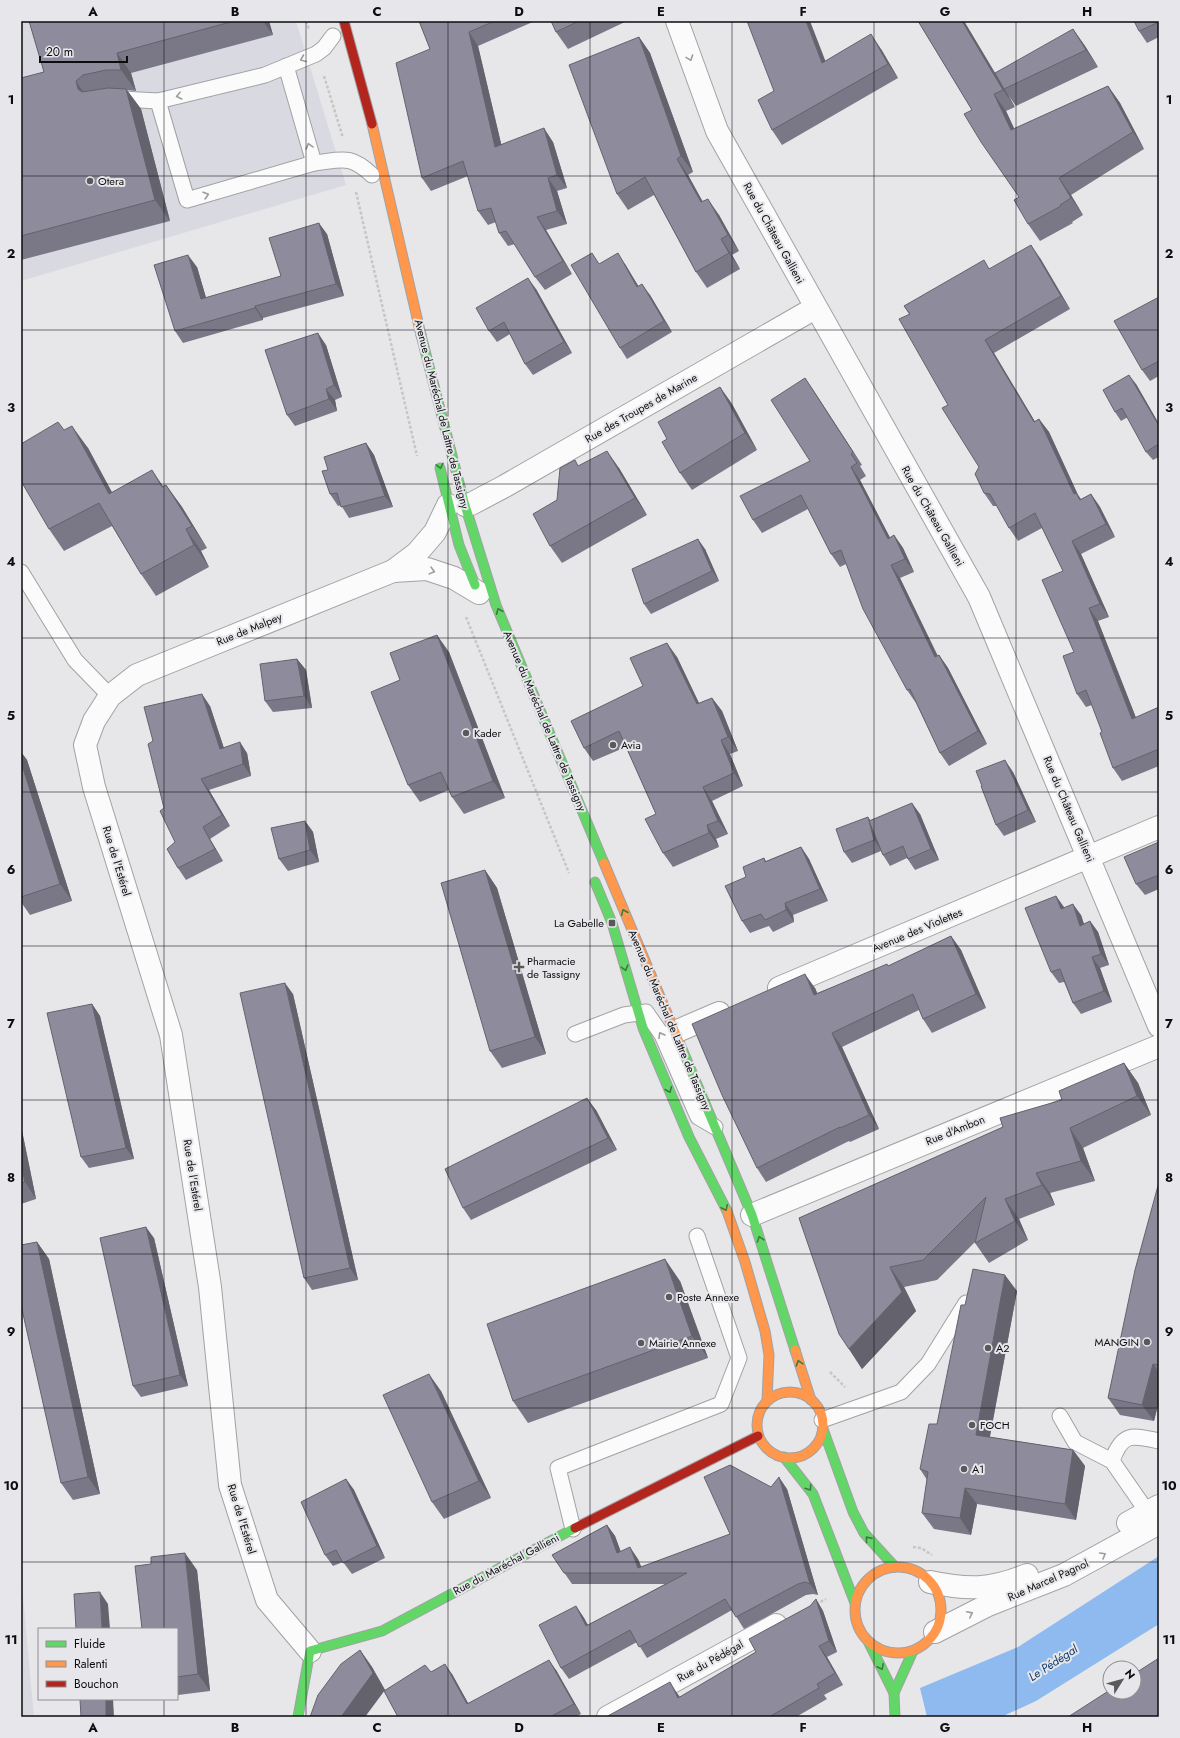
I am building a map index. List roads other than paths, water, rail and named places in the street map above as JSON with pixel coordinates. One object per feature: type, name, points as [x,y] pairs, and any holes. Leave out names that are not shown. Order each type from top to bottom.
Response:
[{"type":"main road","name":"Avenue du Maréchal de Lattre de Tassigny","points":[[344,21],[365,94],[444,426],[457,505],[459,545],[480,597]]},
{"type":"main road","points":[[332,32],[337,50]]},
{"type":"main road","points":[[368,160],[373,179]]},
{"type":"main road","name":"Avenue du Maréchal de Lattre de Tassigny","points":[[438,459],[496,605],[752,1215],[810,1400]]},
{"type":"main road","name":"Avenue du Maréchal de Lattre de Tassigny","points":[[591,872],[612,923],[638,1013],[689,1137],[727,1210],[745,1262],[766,1331],[769,1355],[767,1400]]},
{"type":"main road","points":[[895,1567],[864,1534],[853,1512],[822,1424],[819,1411],[810,1400],[800,1394],[791,1392],[783,1393],[767,1400],[761,1409],[758,1418],[758,1436],[765,1446],[772,1452],[784,1457],[813,1494],[855,1603],[859,1628],[868,1641],[894,1697],[895,1717]]},
{"type":"main road","points":[[784,1457],[801,1455],[810,1450],[821,1437],[822,1424]]},
{"type":"main road","name":"Rue du Maréchal Gallieni","points":[[310,1651],[382,1631],[573,1529],[758,1436]]},
{"type":"main road","points":[[855,1603],[864,1585],[872,1576],[883,1570],[895,1567],[915,1570],[930,1582],[938,1594],[941,1607],[940,1621],[936,1632],[925,1644],[913,1651],[897,1653],[882,1650],[868,1641]]},
{"type":"main road","points":[[298,1717],[310,1651]]},
{"type":"main road","points":[[894,1697],[913,1651]]},
{"type":"street","name":"Rue du Château Gallieni","points":[[677,21],[717,131],[815,308],[979,597],[1159,1026]]},
{"type":"street","name":"Rue des Troupes de Marine","points":[[457,505],[471,504],[505,486],[815,308]]},
{"type":"street","name":"Rue de Malpey","points":[[110,696],[137,675],[393,571],[417,553],[457,505]]},
{"type":"street","name":"Rue de Malpey","points":[[393,571],[427,569],[454,578],[480,597]]},
{"type":"street","name":"Rue de l'Estérel","points":[[110,696],[94,721],[86,745],[94,787],[171,1036],[210,1287],[230,1485],[267,1600],[310,1651]]},
{"type":"street","name":"Avenue des Violettes","points":[[762,995],[1159,827]]},
{"type":"street","points":[[675,1032],[741,1004]]},
{"type":"street","name":"Rue d'Ambon","points":[[752,1215],[1159,1046]]},
{"type":"street","name":"Rue Marcel Pagnol","points":[[930,1582],[949,1586],[981,1588],[1001,1585],[1057,1562],[1155,1514]]},
{"type":"street","name":"Rue Marcel Pagnol","points":[[936,1632],[988,1605],[1064,1575],[1155,1514]]},
{"type":"street","name":"Rue du Pédégal","points":[[608,1717],[792,1617]]},
{"type":"lane","points":[[98,104],[122,99],[158,101],[265,75],[316,54],[324,48],[332,32]]},
{"type":"lane","points":[[286,66],[314,163]]},
{"type":"lane","points":[[158,101],[187,200],[314,163],[348,159],[361,164],[373,179]]},
{"type":"lane","points":[[21,572],[75,660],[110,696]]},
{"type":"lane","points":[[575,1034],[624,1015],[646,1012],[662,1035],[698,1117],[714,1127]]},
{"type":"lane","points":[[573,1529],[558,1468],[721,1404],[739,1358],[697,1236]]},
{"type":"lane","points":[[822,1424],[863,1406],[901,1392],[928,1364],[966,1303]]},
{"type":"lane","points":[[1060,1416],[1075,1442],[1112,1461],[1155,1514]]},
{"type":"lane","points":[[1112,1461],[1116,1448],[1124,1439],[1133,1436],[1159,1441]]},
{"type":"water","name":"Le Pédégal","points":[[1159,1556],[1159,1624],[1036,1701],[1001,1717],[927,1717],[920,1688],[1018,1647]]},
{"type":"place","name":"Otera","points":[[90,181]]},
{"type":"place","name":"Kader","points":[[466,733]]},
{"type":"place","name":"Avia","points":[[613,745]]},
{"type":"place","name":"La Gabelle","points":[[612,923]]},
{"type":"place","name":"Pharmacie de Tassigny","points":[[519,967]]},
{"type":"place","name":"Poste Annexe","points":[[669,1297]]},
{"type":"place","name":"MANGIN","points":[[1147,1342]]},
{"type":"place","name":"Mairie Annexe","points":[[641,1343]]},
{"type":"place","name":"A2","points":[[988,1348]]},
{"type":"place","name":"FOCH","points":[[972,1425]]},
{"type":"place","name":"A1","points":[[964,1469]]}]
